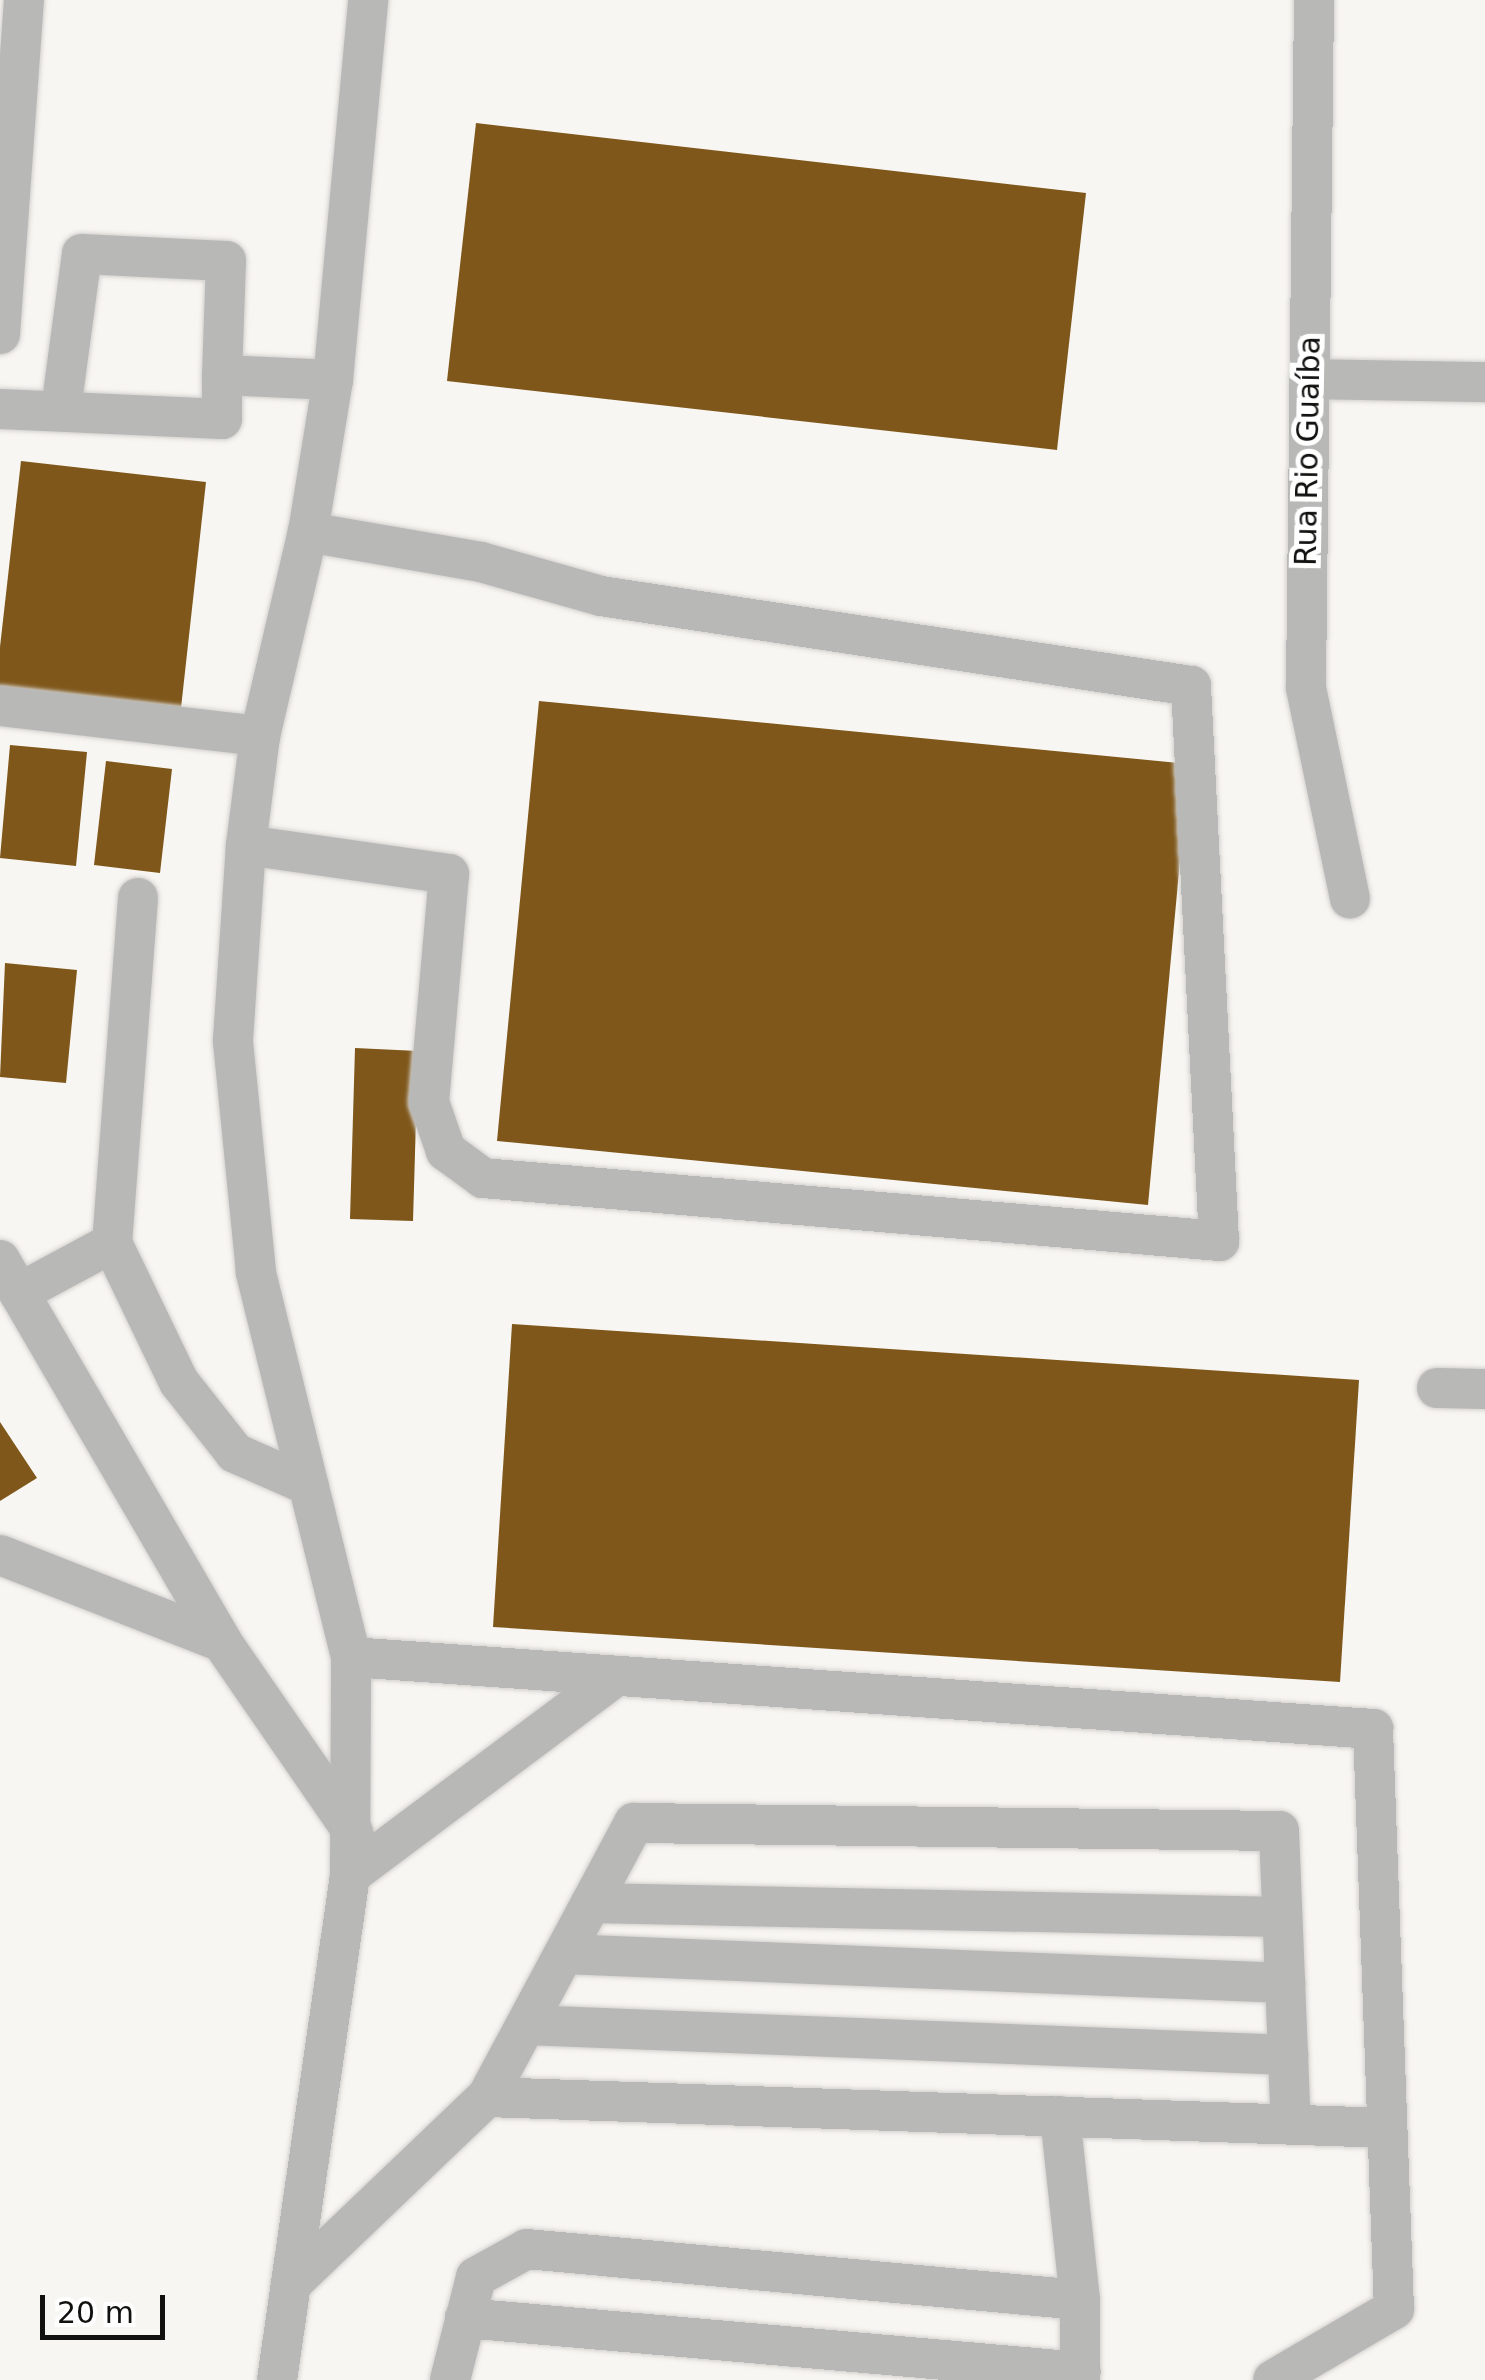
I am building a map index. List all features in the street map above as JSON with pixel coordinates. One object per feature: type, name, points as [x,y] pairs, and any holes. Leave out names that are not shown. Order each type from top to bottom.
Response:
[{"type":"street","points":[[0,334],[24,0]]},
{"type":"street","points":[[277,2380],[350,1876],[351,1657],[256,1272],[234,1060],[246,844],[260,736],[308,532],[333,380],[368,0]]},
{"type":"street","name":"Rua Rio Guaíba","points":[[1314,0],[1306,688],[1350,898]]},
{"type":"street","points":[[0,409],[222,419],[226,260],[82,254],[61,409]]},
{"type":"street","points":[[222,375],[333,380]]},
{"type":"street","points":[[1309,379],[1485,382]]},
{"type":"street","points":[[246,844],[449,874],[429,1102],[446,1151],[483,1178],[1218,1241],[1191,686],[601,596],[481,562],[308,532]]},
{"type":"street","points":[[0,706],[260,736]]},
{"type":"street","points":[[138,898],[112,1244],[178,1382],[234,1452],[308,1485]]},
{"type":"street","points":[[112,1244],[10,1277],[222,1642],[353,1832]]},
{"type":"street","points":[[1437,1388],[1485,1389]]},
{"type":"street","points":[[0,1555],[222,1642]]},
{"type":"street","points":[[351,1657],[1373,1730],[1394,2309],[1273,2380]]},
{"type":"street","points":[[350,1876],[616,1676]]},
{"type":"street","points":[[291,2284],[486,2097],[634,1822],[1279,1831],[1291,2124]]},
{"type":"street","points":[[591,1902],[1282,1917]]},
{"type":"street","points":[[564,1954],[1285,1983]]},
{"type":"street","points":[[526,2025],[1288,2055]]},
{"type":"street","points":[[486,2097],[1386,2128]]},
{"type":"street","points":[[464,2318],[1081,2376],[1080,2300],[1060,2116]]},
{"type":"street","points":[[450,2380],[476,2278],[527,2248],[1080,2300]]},
{"type":"building","points":[[476,123],[1086,193],[1057,450],[447,381]]},
{"type":"building","points":[[21,461],[206,482],[181,708],[0,688],[0,647]]},
{"type":"building","points":[[539,701],[1189,764],[1148,1205],[497,1141]]},
{"type":"building","points":[[10,745],[87,752],[76,866],[0,858]]},
{"type":"building","points":[[106,761],[172,769],[160,873],[94,865]]},
{"type":"building","points":[[5,963],[77,970],[66,1083],[0,1077]]},
{"type":"building","points":[[355,1048],[418,1051],[413,1221],[350,1219]]},
{"type":"building","points":[[512,1324],[1359,1380],[1340,1682],[493,1627]]},
{"type":"building","points":[[0,1422],[37,1478],[0,1501]]}]
